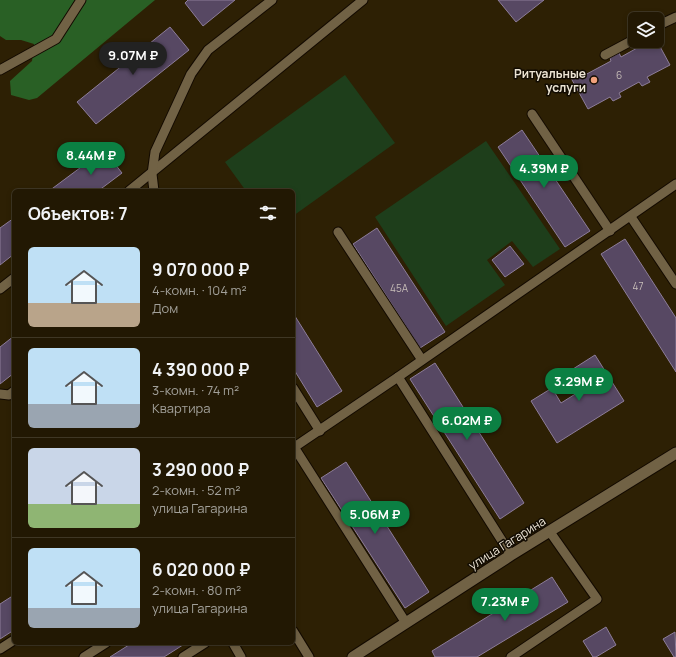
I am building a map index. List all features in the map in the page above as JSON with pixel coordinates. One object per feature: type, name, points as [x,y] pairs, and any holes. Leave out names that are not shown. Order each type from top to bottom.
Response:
[{"type":"main road","name":"улица Гагарина","points":[[353,657],[511,555],[676,453]]},
{"type":"lane","points":[[0,70],[56,39],[81,0]]},
{"type":"lane","points":[[154,189],[152,174],[155,152],[190,74],[208,50],[272,0]]},
{"type":"lane","points":[[132,189],[152,174],[363,0]]},
{"type":"lane","points":[[664,23],[676,17]]},
{"type":"lane","points":[[605,55],[628,43]]},
{"type":"lane","points":[[532,114],[610,231]]},
{"type":"lane","points":[[295,447],[631,217],[676,184]]},
{"type":"lane","points":[[631,217],[676,284]]},
{"type":"lane","points":[[338,232],[422,360]]},
{"type":"lane","points":[[0,289],[12,280]]},
{"type":"lane","points":[[398,377],[511,555]]},
{"type":"lane","points":[[295,391],[320,431]]},
{"type":"lane","points":[[0,394],[9,395],[12,393]]},
{"type":"lane","points":[[295,450],[406,623]]},
{"type":"lane","points":[[511,657],[597,599],[550,532]]},
{"type":"lane","points":[[295,634],[309,657]]},
{"type":"lane","points":[[0,649],[12,641]]},
{"type":"lane","points":[[84,657],[103,645]]},
{"type":"lane","points":[[183,657],[202,645]]},
{"type":"lane","points":[[233,645],[241,657]]},
{"type":"green space","points":[[0,0],[155,0],[37,98],[29,100],[11,95],[10,81],[32,61],[34,44],[21,40],[6,40],[0,36]]},
{"type":"green space","points":[[345,75],[395,143],[295,215],[295,189],[245,189],[225,162]]},
{"type":"green space","points":[[486,141],[560,249],[533,267],[512,241],[487,260],[505,285],[446,326],[375,217]]},
{"type":"building","points":[[188,0],[235,0],[203,26],[185,3]]},
{"type":"building","points":[[498,0],[544,0],[516,22]]},
{"type":"building","points":[[170,27],[189,50],[96,124],[77,102]]},
{"type":"building","points":[[637,48],[661,48],[670,65],[647,77],[650,82],[642,86],[639,82],[619,93],[621,97],[613,101],[610,97],[588,109],[571,78],[581,73],[583,76],[611,61],[610,58],[619,53],[621,57]]},
{"type":"building","points":[[522,130],[590,231],[565,247],[498,147]]},
{"type":"building","points":[[104,150],[122,173],[101,189],[52,189]]},
{"type":"building","points":[[12,219],[12,256],[0,265],[0,228]]},
{"type":"building","points":[[377,228],[445,332],[420,348],[353,244]]},
{"type":"building","points":[[625,239],[676,318],[676,372],[601,254]]},
{"type":"building","points":[[510,246],[524,264],[505,277],[492,260]]},
{"type":"building","points":[[295,316],[342,391],[317,407],[295,371]]},
{"type":"building","points":[[12,338],[12,375],[0,384],[0,347]]},
{"type":"building","points":[[595,355],[624,401],[557,443],[531,401],[552,388],[561,403],[585,388],[573,369]]},
{"type":"building","points":[[435,363],[524,503],[500,519],[410,379]]},
{"type":"building","points":[[346,462],[429,592],[405,608],[321,478]]},
{"type":"building","points":[[552,577],[568,602],[477,657],[435,657],[432,651]]},
{"type":"building","points":[[12,596],[12,631],[0,639],[0,604]]},
{"type":"building","points":[[606,627],[616,645],[596,657],[593,657],[583,641]]},
{"type":"building","points":[[675,632],[676,657],[674,657],[663,639]]},
{"type":"building","points":[[129,645],[183,645],[164,657],[110,657]]},
{"type":"place","name":"Ритуальные услуги","points":[[594,80]]}]
